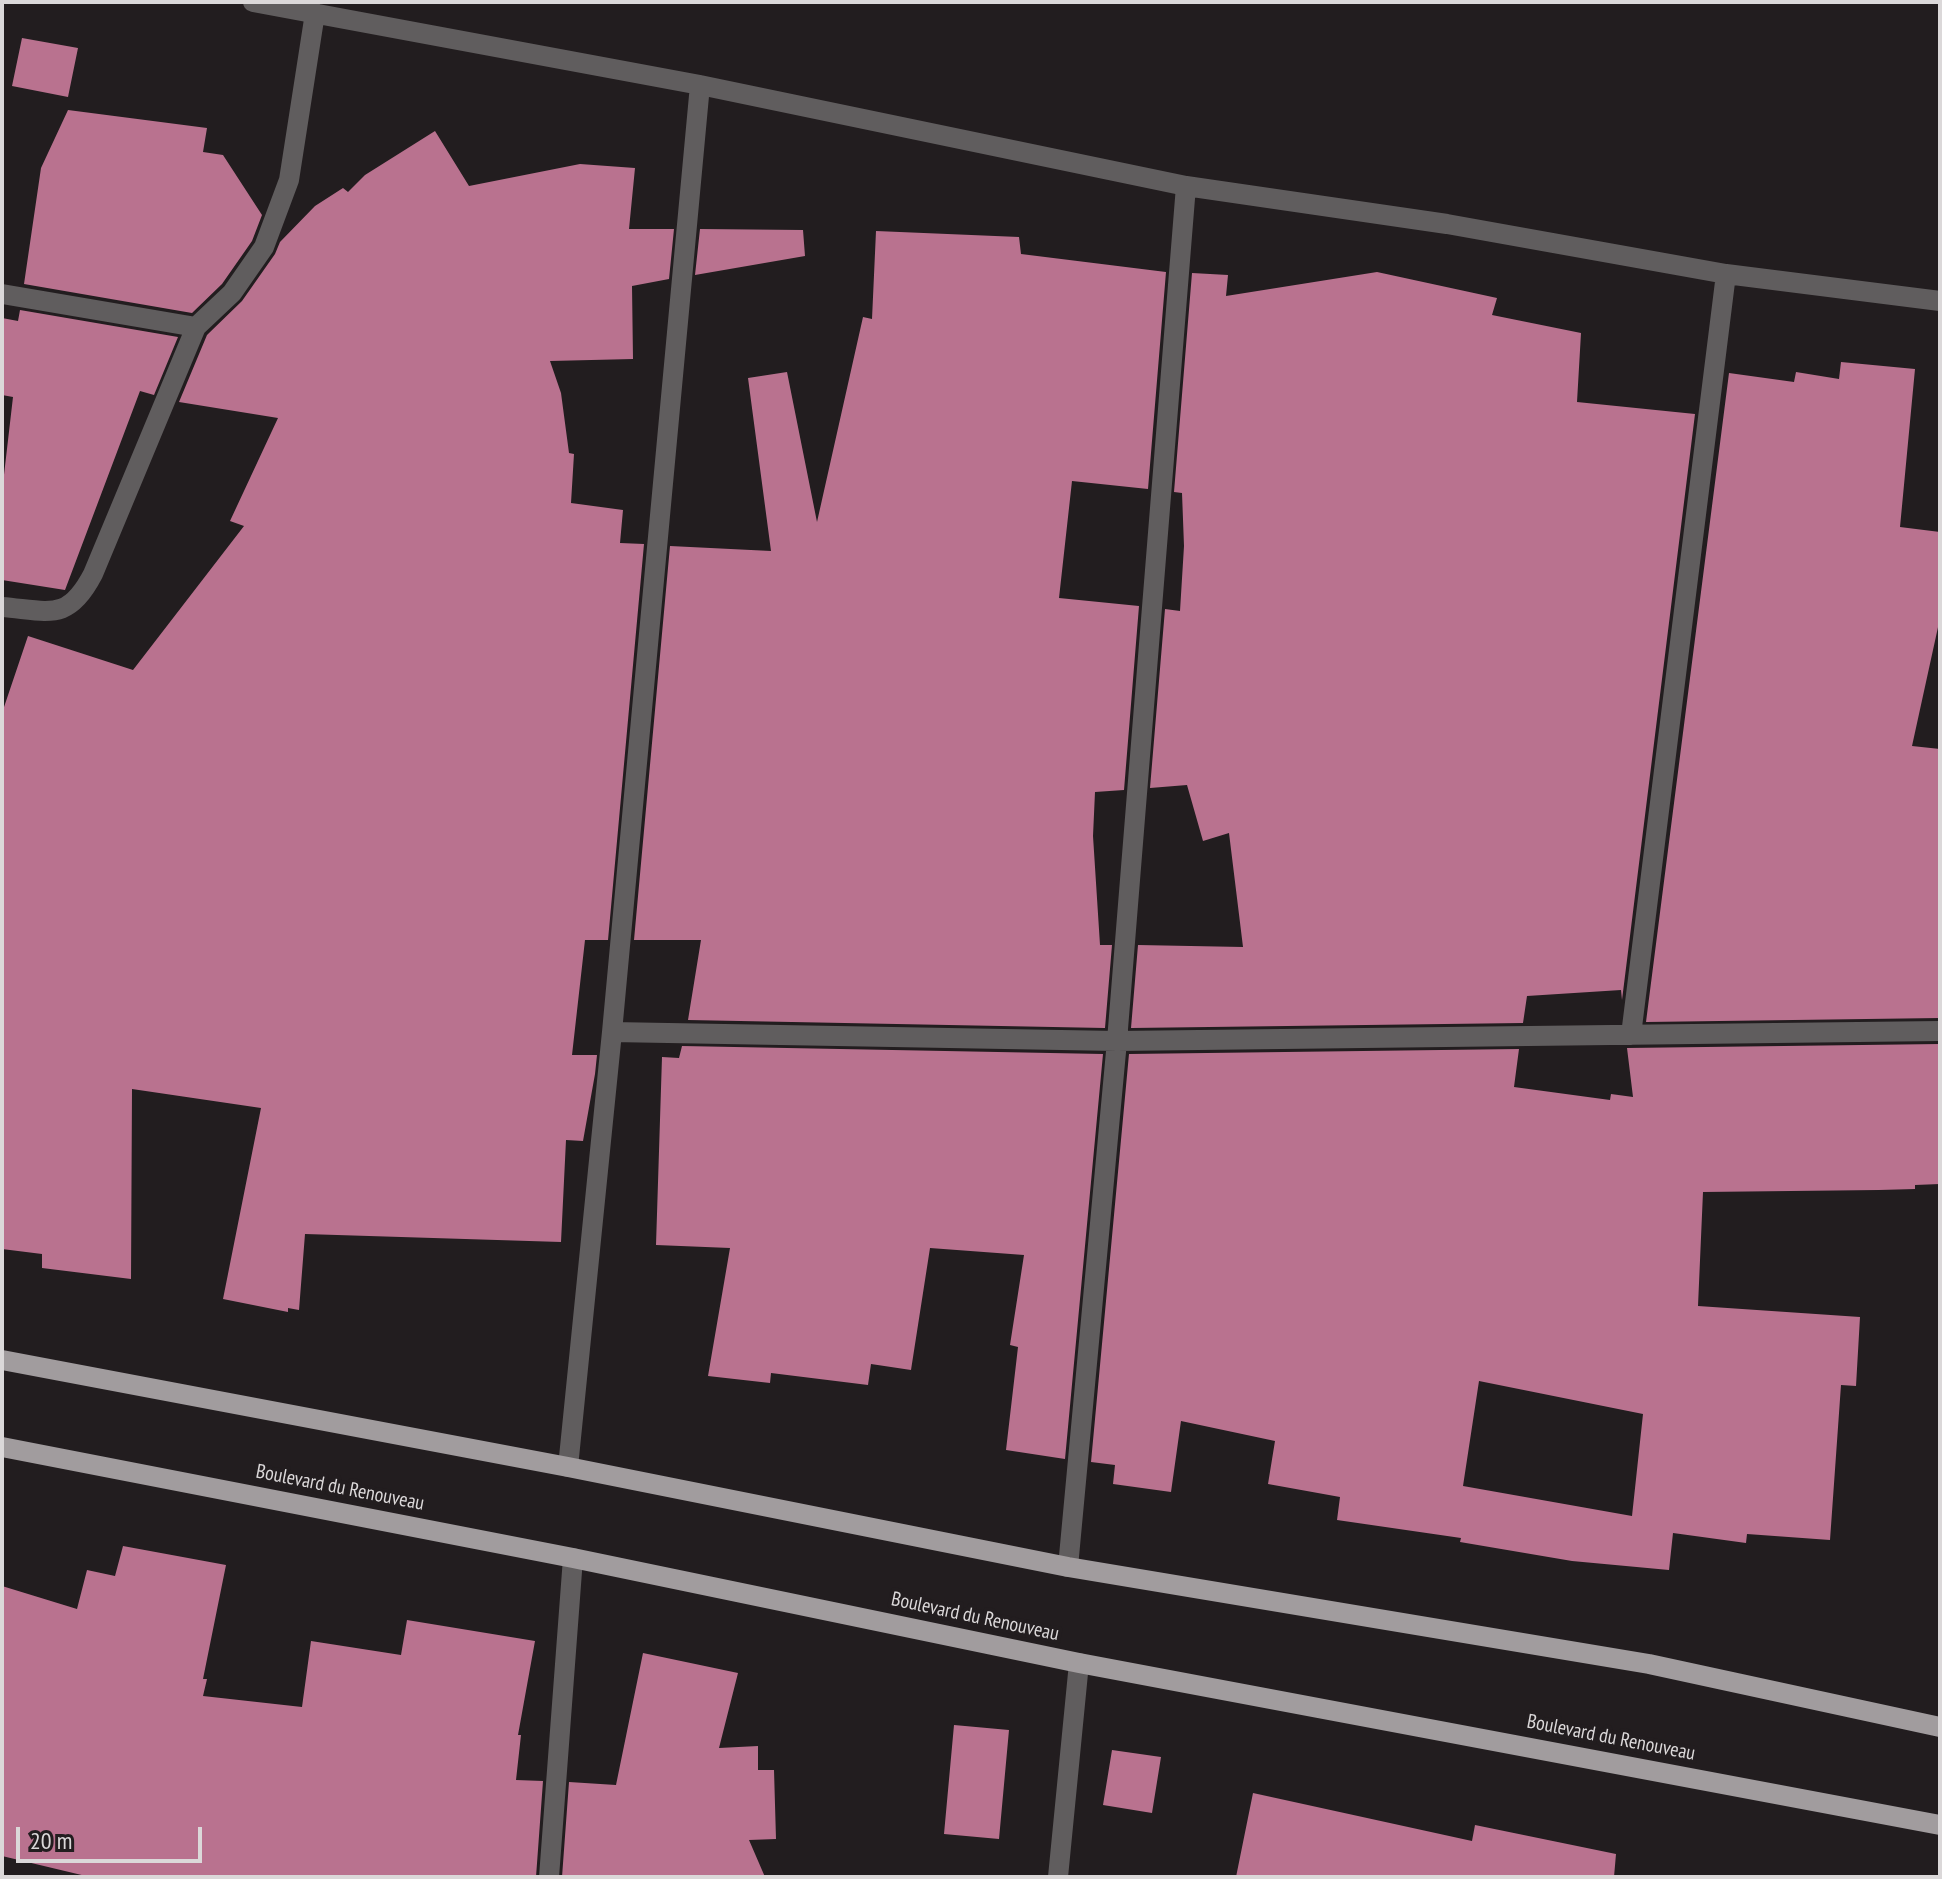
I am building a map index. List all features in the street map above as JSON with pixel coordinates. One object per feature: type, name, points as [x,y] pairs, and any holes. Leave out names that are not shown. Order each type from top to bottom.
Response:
[{"type":"main road","points":[[2,1360],[568,1467],[1068,1567],[1649,1664],[1940,1727]]},
{"type":"main road","name":"Boulevard du Renouveau","points":[[2,1447],[573,1558],[1079,1663],[1940,1825]]},
{"type":"street","points":[[253,2],[700,85],[1186,186],[1447,224],[1726,274],[1940,301]]},
{"type":"street","points":[[2,607],[58,612],[84,591],[196,327],[232,293],[264,247],[289,180],[315,13]]},
{"type":"street","points":[[568,1467],[612,1032],[700,85]]},
{"type":"street","points":[[1068,1567],[1117,1041],[1186,186]]},
{"type":"street","points":[[1631,1035],[1726,274]]},
{"type":"street","points":[[2,294],[196,327]]},
{"type":"street","points":[[612,1032],[1117,1041],[1940,1031]]},
{"type":"street","points":[[549,1877],[573,1558]]},
{"type":"street","points":[[1058,1877],[1079,1663]]},
{"type":"building","points":[[22,38],[78,48],[68,97],[12,86]]},
{"type":"building","points":[[68,110],[207,128],[203,152],[223,155],[262,215],[252,241],[222,284],[192,313],[24,284],[41,168]]},
{"type":"building","points":[[435,131],[469,186],[580,164],[635,168],[629,229],[674,229],[669,279],[632,286],[633,359],[550,361],[561,393],[569,453],[574,454],[571,503],[623,510],[620,543],[644,544],[608,940],[585,940],[572,1055],[597,1055],[595,1074],[583,1141],[566,1140],[561,1242],[305,1234],[299,1310],[288,1308],[288,1312],[223,1299],[261,1108],[132,1089],[131,1279],[42,1268],[42,1254],[2,1249],[2,713],[28,636],[133,670],[244,526],[230,521],[278,418],[179,402],[207,335],[242,301],[280,242],[315,206],[343,188],[348,192],[365,175]]},
{"type":"building","points":[[700,229],[803,230],[805,256],[695,275]]},
{"type":"building","points":[[876,231],[1019,237],[1021,254],[1166,272],[1148,489],[1072,481],[1059,598],[1139,606],[1124,790],[1095,792],[1093,836],[1100,945],[1112,945],[1105,1028],[688,1020],[701,940],[634,940],[670,546],[771,551],[748,378],[787,372],[817,522],[863,317],[872,319]]},
{"type":"building","points":[[1377,272],[1497,298],[1492,315],[1581,333],[1577,402],[1695,414],[1622,1000],[1621,990],[1527,996],[1523,1023],[1131,1028],[1138,945],[1243,947],[1229,833],[1203,841],[1187,785],[1150,788],[1165,609],[1180,611],[1184,546],[1182,493],[1174,492],[1192,273],[1228,275],[1226,296]]},
{"type":"building","points":[[20,310],[178,337],[154,395],[140,391],[65,590],[2,580],[2,492],[13,397],[2,395],[2,318],[18,321]]},
{"type":"building","points":[[1841,362],[1915,369],[1900,527],[1940,532],[1940,618],[1912,746],[1940,749],[1940,1018],[1646,1022],[1729,373],[1794,382],[1796,372],[1839,379]]},
{"type":"building","points":[[1940,1044],[1940,1184],[1915,1185],[1915,1189],[1703,1192],[1698,1306],[1860,1317],[1856,1386],[1841,1385],[1830,1540],[1747,1534],[1746,1543],[1673,1533],[1669,1570],[1572,1561],[1460,1542],[1461,1538],[1337,1520],[1340,1497],[1268,1484],[1275,1441],[1181,1421],[1171,1492],[1113,1484],[1115,1465],[1091,1462],[1129,1054],[1519,1049],[1514,1087],[1610,1100],[1611,1094],[1633,1097],[1627,1048]],"holes":[[[1479,1381],[1643,1414],[1632,1516],[1463,1486]]]},
{"type":"building","points":[[682,1046],[1103,1054],[1065,1459],[1006,1450],[1018,1347],[1010,1345],[1024,1255],[930,1248],[911,1370],[871,1364],[868,1385],[771,1373],[770,1383],[708,1376],[730,1248],[656,1245],[662,1057],[679,1058]]},
{"type":"building","points":[[123,1546],[226,1565],[203,1679],[207,1679],[203,1696],[302,1707],[311,1641],[401,1655],[407,1620],[535,1641],[518,1735],[521,1735],[516,1780],[543,1781],[536,1877],[90,1877],[2,1856],[2,1586],[77,1609],[87,1570],[115,1576]]},
{"type":"building","points":[[643,1653],[738,1673],[719,1748],[758,1746],[758,1770],[774,1770],[776,1839],[749,1840],[765,1877],[562,1877],[569,1782],[616,1785]]},
{"type":"building","points":[[954,1725],[1009,1730],[999,1839],[944,1834]]},
{"type":"building","points":[[1112,1750],[1161,1757],[1152,1813],[1103,1805]]},
{"type":"building","points":[[1253,1793],[1472,1841],[1475,1825],[1616,1854],[1614,1877],[1236,1877]]}]
